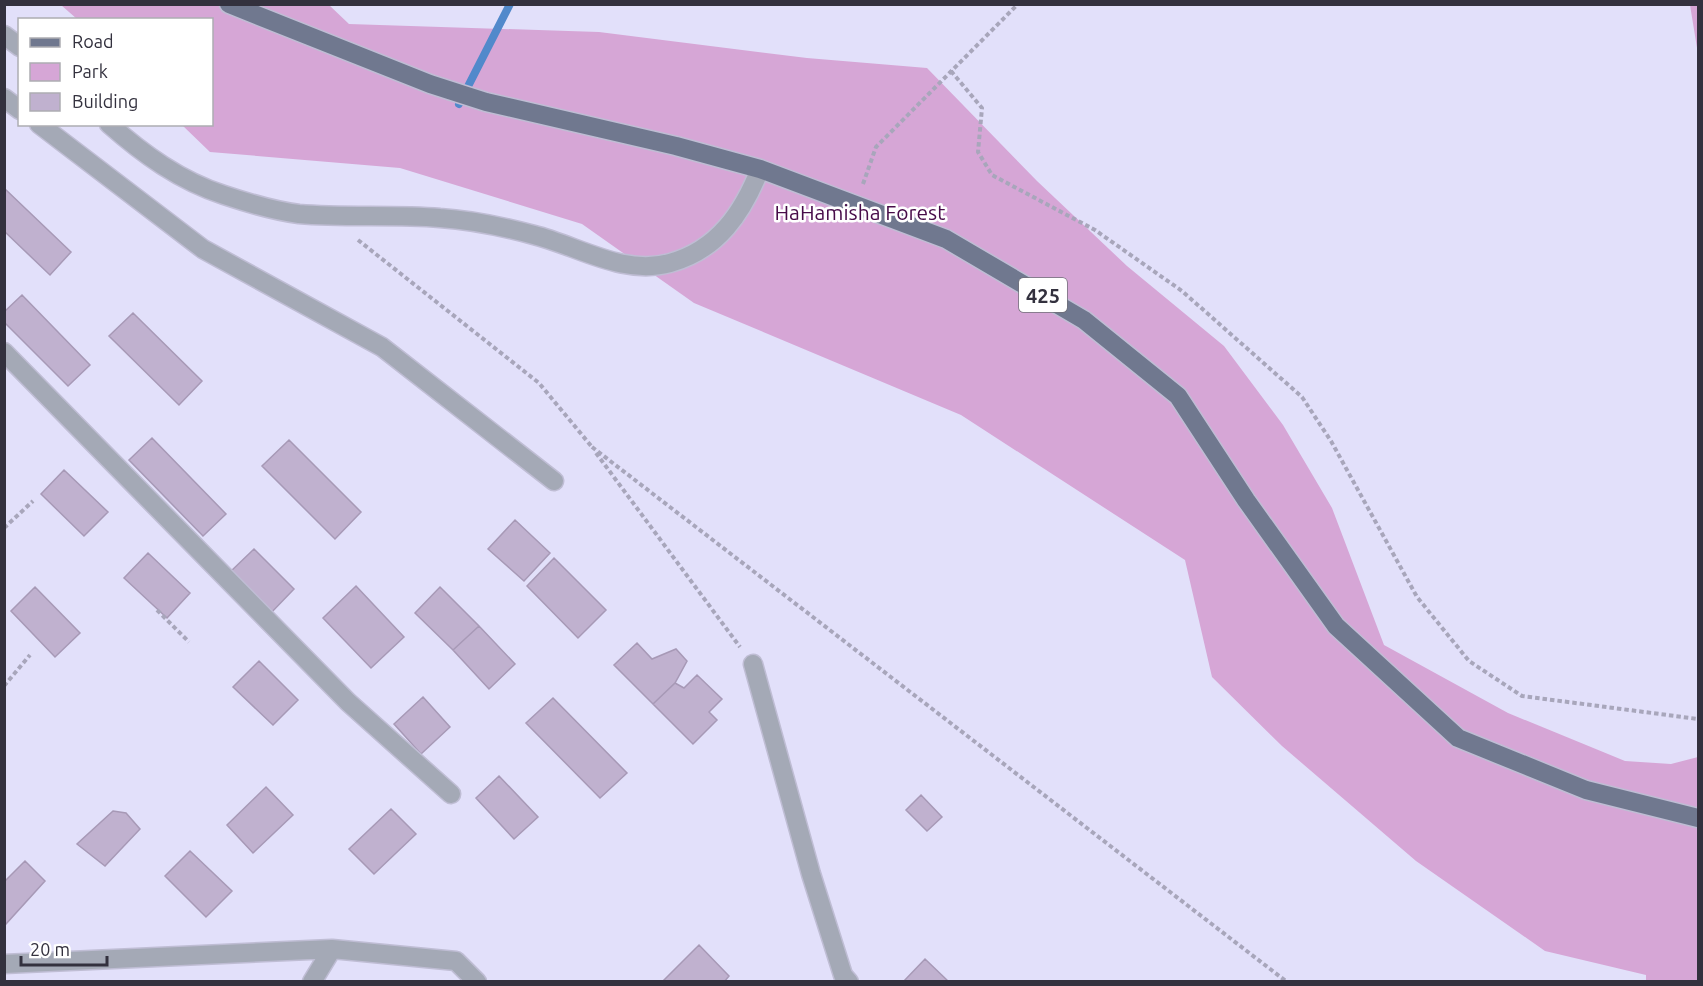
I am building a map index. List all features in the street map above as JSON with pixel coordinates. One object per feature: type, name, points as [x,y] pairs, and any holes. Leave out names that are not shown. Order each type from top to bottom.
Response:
[{"type":"main road","name":"425","points":[[229,4],[366,61],[486,102],[676,146],[760,169],[946,239],[1084,320],[1178,396],[1246,500],[1336,626],[1458,738],[1586,790],[1698,818]]},
{"type":"street","points":[[4,34],[18,45]]},
{"type":"street","points":[[4,98],[18,108]]},
{"type":"street","points":[[42,126],[203,249],[382,347],[554,481]]},
{"type":"street","points":[[111,126],[153,160],[187,180],[223,195],[298,214],[453,219],[537,235],[590,255],[628,265],[669,264],[699,251],[721,235],[735,219],[749,196],[760,169]]},
{"type":"street","points":[[4,352],[348,702],[451,794]]},
{"type":"street","points":[[753,664],[811,874],[843,975],[849,981]]},
{"type":"street","points":[[4,964],[332,949],[456,961],[477,981]]},
{"type":"street","points":[[312,981],[332,949]]},
{"type":"path","points":[[855,204],[876,147],[1018,4]]},
{"type":"path","points":[[951,71],[982,108],[978,152],[992,175],[1095,230],[1182,291],[1302,397],[1331,441],[1417,597],[1469,661],[1522,696],[1698,719]]},
{"type":"path","points":[[341,215],[354,237],[372,253],[539,383],[592,447],[753,664]]},
{"type":"path","points":[[592,447],[1287,981]]},
{"type":"path","points":[[4,528],[33,501]]},
{"type":"path","points":[[157,610],[189,642]]},
{"type":"path","points":[[4,686],[30,655]]},
{"type":"green space","name":"HaHamisha Forest","points":[[61,5],[329,5],[349,24],[599,32],[807,58],[927,68],[1037,181],[1127,266],[1224,346],[1283,425],[1332,508],[1384,645],[1508,713],[1625,761],[1671,764],[1698,757],[1698,981],[1646,981],[1646,975],[1545,951],[1416,861],[1282,746],[1212,677],[1185,560],[961,415],[694,303],[582,224],[400,168],[210,152],[183,126],[213,126],[213,18],[76,18]]},
{"type":"green space","points":[[1690,5],[1698,5],[1698,54]]},
{"type":"building","points":[[4,188],[71,252],[50,275],[4,231]]},
{"type":"building","points":[[22,295],[90,365],[68,386],[4,322],[4,312]]},
{"type":"building","points":[[133,313],[202,381],[179,405],[109,336]]},
{"type":"building","points":[[152,438],[226,514],[203,536],[129,460]]},
{"type":"building","points":[[289,440],[361,512],[335,539],[262,466]]},
{"type":"building","points":[[64,470],[108,512],[84,536],[41,494]]},
{"type":"building","points":[[515,520],[550,553],[524,581],[488,549]]},
{"type":"building","points":[[254,549],[294,589],[269,615],[228,574]]},
{"type":"building","points":[[148,553],[190,593],[167,618],[124,578]]},
{"type":"building","points":[[554,558],[606,610],[578,638],[527,586]]},
{"type":"building","points":[[356,586],[404,637],[371,668],[323,618]]},
{"type":"building","points":[[35,587],[80,633],[55,657],[11,611]]},
{"type":"building","points":[[440,587],[479,626],[453,650],[415,613]]},
{"type":"building","points":[[479,626],[515,664],[489,689],[453,650]]},
{"type":"building","points":[[637,643],[652,659],[676,649],[687,661],[675,683],[653,704],[614,665]]},
{"type":"building","points":[[259,661],[298,700],[273,725],[233,687]]},
{"type":"building","points":[[697,675],[722,699],[709,712],[717,720],[693,744],[653,704],[675,683],[684,688]]},
{"type":"building","points":[[423,697],[450,727],[421,754],[394,724]]},
{"type":"building","points":[[553,698],[627,773],[600,798],[526,723]]},
{"type":"building","points":[[499,776],[538,817],[514,839],[476,798]]},
{"type":"building","points":[[266,787],[293,815],[253,853],[227,825]]},
{"type":"building","points":[[921,795],[942,817],[927,831],[906,810]]},
{"type":"building","points":[[391,809],[416,834],[374,874],[349,849]]},
{"type":"building","points":[[113,811],[126,813],[140,829],[105,866],[77,844]]},
{"type":"building","points":[[190,851],[232,891],[206,917],[165,876]]},
{"type":"building","points":[[25,861],[45,881],[5,925],[4,882]]},
{"type":"building","points":[[699,945],[729,976],[724,982],[662,982]]},
{"type":"building","points":[[925,959],[949,982],[903,982]]},
{"type":"waterway","points":[[459,104],[510,4]]}]
